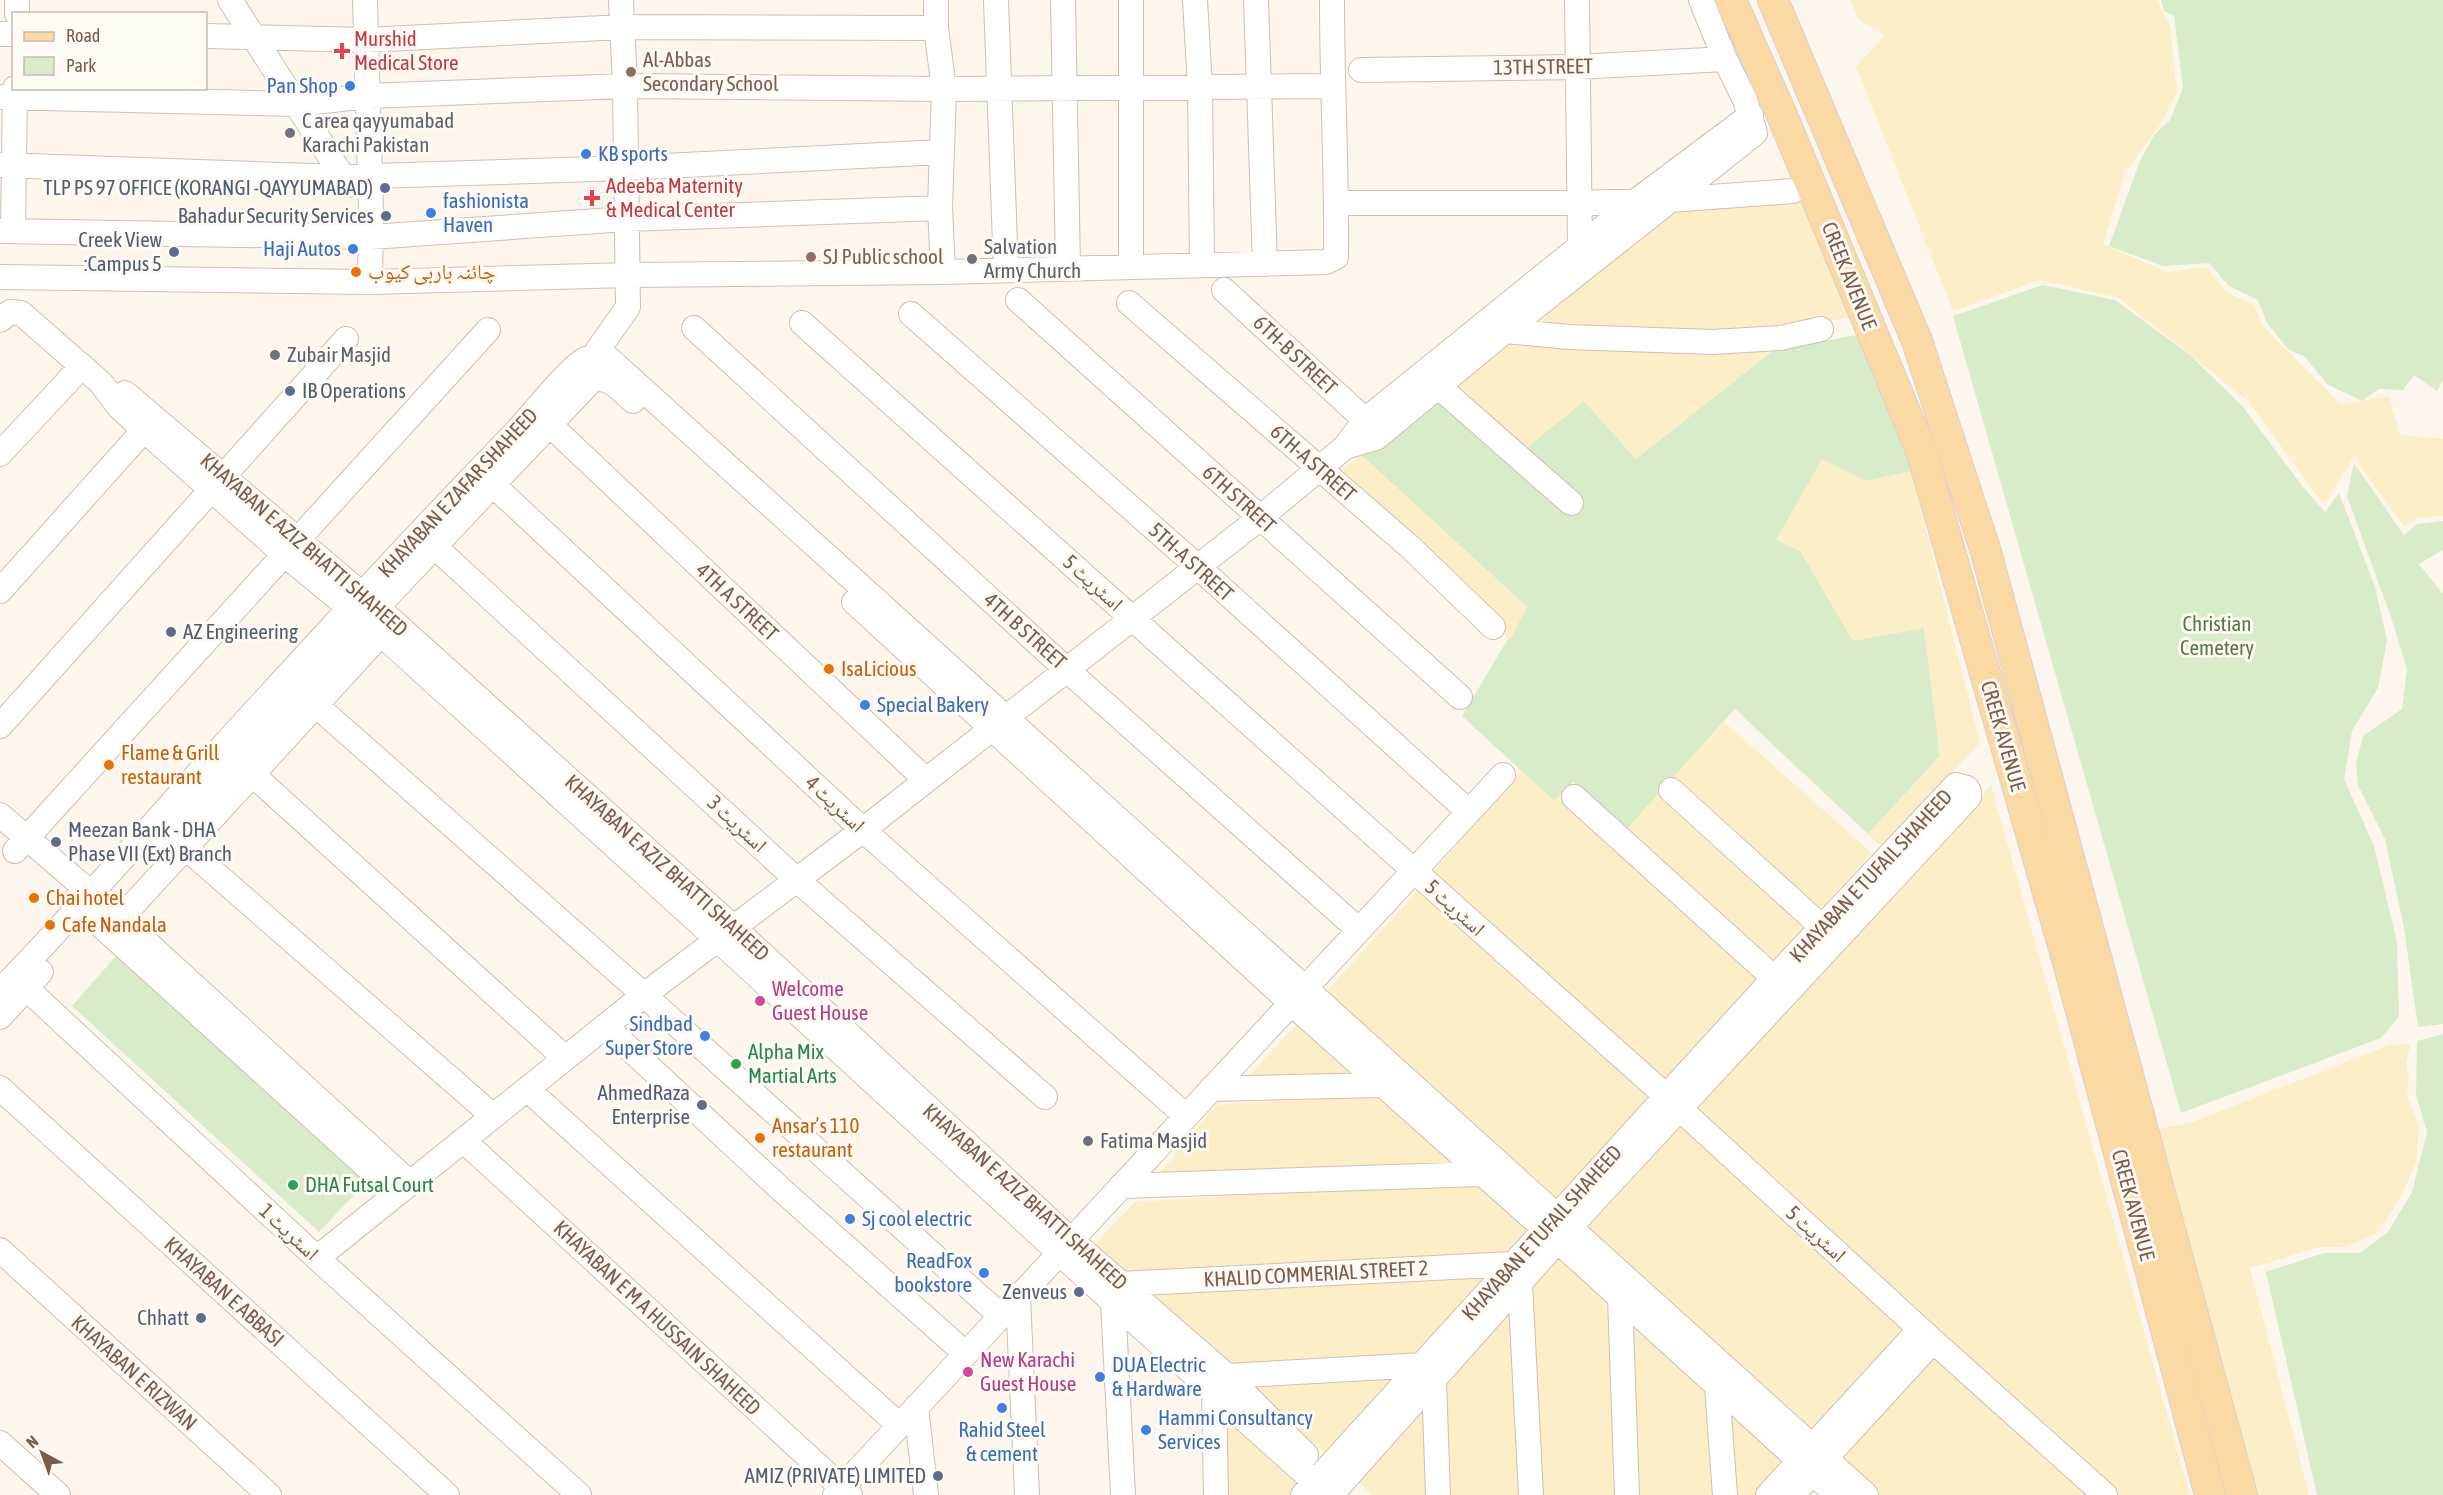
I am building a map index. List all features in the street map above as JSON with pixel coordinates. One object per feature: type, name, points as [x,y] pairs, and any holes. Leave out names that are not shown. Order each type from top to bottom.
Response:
[{"type":"main road","name":"CREEK AVENUE","points":[[1731,0],[1781,113],[1921,450],[2069,966],[2210,1495]]},
{"type":"main road","name":"CREEK AVENUE","points":[[1773,0],[1917,341],[1986,552],[2242,1495]]},
{"type":"street","points":[[230,0],[341,177],[371,212]]},
{"type":"street","points":[[365,0],[371,212],[370,282]]},
{"type":"street","points":[[621,0],[625,86],[628,308],[597,351],[601,365],[1298,996],[1492,1156],[1620,1297],[1717,1387],[1812,1459],[1866,1495]]},
{"type":"street","points":[[936,0],[936,28],[944,89],[940,208],[943,272]]},
{"type":"street","points":[[996,0],[1005,270]]},
{"type":"street","points":[[1063,0],[1068,268]]},
{"type":"street","points":[[1131,0],[1131,266]]},
{"type":"street","points":[[1195,0],[1200,87],[1202,265]]},
{"type":"street","points":[[1256,0],[1265,264]]},
{"type":"street","points":[[0,277],[370,282],[628,275],[943,272],[1326,262],[1336,257],[1337,203],[1332,86],[1332,0]]},
{"type":"street","points":[[1577,0],[1580,246]]},
{"type":"street","points":[[1345,447],[1376,438],[1505,331],[1755,133],[1750,115],[1701,0]]},
{"type":"street","points":[[207,36],[366,40],[623,27],[936,28]]},
{"type":"street","name":"13TH STREET","points":[[1361,70],[1578,67],[1725,59]]},
{"type":"street","points":[[940,208],[626,219],[371,237],[6,231],[10,94],[296,104],[368,96],[625,86],[944,89],[1332,86]]},
{"type":"street","points":[[317,1258],[644,995],[863,830],[1260,518],[1345,447],[1365,420],[1636,201],[1750,115]]},
{"type":"street","points":[[7,166],[341,177],[625,168],[941,152]]},
{"type":"street","points":[[1337,203],[1579,203],[1793,192]]},
{"type":"street","name":"6TH-B STREET","points":[[1224,290],[1365,420]]},
{"type":"street","name":"6TH STREET","points":[[1018,300],[1460,698]]},
{"type":"street","name":"6TH-A STREET","points":[[1129,303],[1410,547],[1493,627]]},
{"type":"street","name":"KHAYABAN E AZIZ BHATTI SHAHEED","points":[[3,317],[16,311],[21,313],[101,383],[119,407],[144,430],[218,484],[367,612],[726,934],[1065,1247],[1221,1385],[1327,1489]]},
{"type":"street","name":"5TH-A STREET","points":[[911,314],[1198,567],[1469,812]]},
{"type":"street","name":"اسٹریٹ 5","points":[[802,323],[1673,1103],[2105,1495]]},
{"type":"street","name":"4TH B STREET","points":[[694,328],[1067,670],[1359,930]]},
{"type":"street","points":[[1505,331],[1569,337],[1713,342],[1780,338],[1821,329]]},
{"type":"street","points":[[14,842],[291,546],[488,330]]},
{"type":"street","points":[[0,726],[346,339]]},
{"type":"street","name":"KHAYABAN E ZAFAR SHAHEED","points":[[367,612],[578,364],[588,358],[601,365]]},
{"type":"street","points":[[99,912],[367,612],[434,546],[592,380],[601,365]]},
{"type":"street","points":[[0,454],[82,366]]},
{"type":"street","name":"KHAYABAN E AZIZ BHATTI SHAHEED","points":[[101,383],[130,395],[218,484]]},
{"type":"street","points":[[1438,386],[1571,503]]},
{"type":"street","name":"4TH A STREET","points":[[549,424],[926,780]]},
{"type":"street","points":[[0,591],[144,430]]},
{"type":"street","name":"اسٹریٹ 4","points":[[492,484],[863,830],[1186,1116]]},
{"type":"street","name":"اسٹریٹ 3","points":[[434,546],[797,880],[1045,1097]]},
{"type":"street","points":[[0,1017],[10,985],[99,912],[185,847],[317,706],[367,612]]},
{"type":"street","points":[[317,706],[644,995],[1001,1316]]},
{"type":"street","points":[[253,774],[566,1058]]},
{"type":"street","points":[[838,1493],[1503,775]]},
{"type":"street","name":"KHAYABAN E TUFAIL SHAHEED","points":[[1327,1489],[1557,1228],[1673,1103],[1968,797],[1967,788],[1956,785],[1774,978],[1673,1103]]},
{"type":"street","points":[[1671,790],[1823,928]]},
{"type":"street","points":[[1574,797],[1774,978]]},
{"type":"street","points":[[0,815],[14,842],[99,912],[404,1188]]},
{"type":"street","points":[[185,847],[493,1116]]},
{"type":"street","name":"اسٹریٹ 1","points":[[10,985],[579,1495]]},
{"type":"street","points":[[1298,996],[1382,1085],[1481,1174],[1557,1228],[1812,1459],[1837,1495]]},
{"type":"street","points":[[605,1026],[784,1193],[966,1354]]},
{"type":"street","points":[[1211,1089],[1382,1085]]},
{"type":"street","name":"KHAYABAN E ABBASI","points":[[0,1088],[447,1495]]},
{"type":"street","points":[[527,1089],[899,1425]]},
{"type":"street","name":"KHAYABAN E M A HUSSAIN SHAHEED","points":[[457,1146],[838,1493]]},
{"type":"street","points":[[1121,1186],[1481,1174]]},
{"type":"street","name":"KHAYABAN E RIZWAN","points":[[0,1250],[269,1495]]},
{"type":"street","points":[[1516,1274],[1531,1495]]},
{"type":"street","name":"KHALID COMMERIAL STREET 2","points":[[1117,1293],[1516,1274]]},
{"type":"street","points":[[1117,1293],[1124,1495]]},
{"type":"street","points":[[1018,1297],[1027,1495]]},
{"type":"street","points":[[1620,1297],[1627,1495]]},
{"type":"street","points":[[1768,1495],[1812,1459],[1927,1335]]},
{"type":"street","points":[[1216,1495],[1221,1385],[1428,1373],[1438,1495]]},
{"type":"street","points":[[1717,1387],[1725,1495]]},
{"type":"street","points":[[916,1407],[926,1495]]},
{"type":"street","points":[[0,1443],[58,1495]]},
{"type":"street","points":[[1792,1495],[1812,1459]]},
{"type":"green space","points":[[2161,0],[2443,0],[2443,380],[2437,391],[2414,375],[2403,390],[2379,389],[2362,401],[2327,384],[2304,356],[2289,350],[2267,323],[2258,300],[2229,286],[2209,263],[2163,266],[2109,246],[2140,161],[2154,135],[2170,120],[2183,88],[2174,16],[2164,11]]},
{"type":"green space","name":"Christian Cemetery","points":[[2043,285],[2115,300],[2190,355],[2243,407],[2303,487],[2325,512],[2339,493],[2375,587],[2387,640],[2378,688],[2352,731],[2344,779],[2374,846],[2397,942],[2399,1017],[2381,1038],[2181,1113],[1953,316]]},
{"type":"green space","points":[[1856,335],[1875,375],[1884,382],[1911,471],[1866,481],[1800,551],[1924,627],[1940,756],[1868,834],[1735,709],[1627,829],[1573,782],[1554,801],[1462,716],[1527,607],[1361,455],[1440,395],[1523,451],[1583,400],[1636,459],[1771,352]]},
{"type":"green space","points":[[2354,463],[2404,535],[2417,524],[2443,521],[2443,550],[2419,564],[2443,594],[2443,1024],[2418,1027],[2404,928],[2385,839],[2358,785],[2356,764],[2363,736],[2402,709],[2407,669],[2391,617],[2347,496]]},
{"type":"green space","points":[[117,955],[367,1181],[319,1232],[72,1006]]},
{"type":"green space","points":[[2443,1034],[2443,1495],[2317,1495],[2266,1272],[2324,1253],[2360,1253],[2388,1232],[2412,1192],[2427,1132],[2416,1095],[2417,1041]]},
{"type":"sand","points":[[1851,0],[2157,0],[2170,26],[2177,92],[2162,122],[2125,173],[2103,244],[2167,272],[2206,267],[2227,293],[2253,304],[2263,326],[2341,404],[2389,397],[2400,435],[2443,439],[2443,516],[2416,518],[2404,527],[2354,457],[2324,505],[2248,401],[2119,298],[2040,280],[1953,311],[1856,67],[1885,35],[1858,19]]},
{"type":"sand","points":[[1806,202],[1853,317],[1709,338],[1528,326],[1670,206]]},
{"type":"sand","points":[[1511,341],[1702,351],[1771,352],[1636,459],[1584,401],[1523,451],[1448,391]]},
{"type":"sand","points":[[1361,455],[1527,607],[1510,640],[1422,554],[1334,475]]},
{"type":"sand","points":[[1822,459],[1866,481],[1911,471],[1980,743],[1882,847],[1868,834],[1940,756],[1924,628],[1853,641],[1800,551],[1776,540]]},
{"type":"sand","points":[[1724,722],[1872,853],[1816,914],[1671,780]]},
{"type":"sand","points":[[1521,771],[1554,801],[1560,795],[1705,925],[1760,981],[1662,1083],[1431,874]]},
{"type":"sand","points":[[1991,785],[2190,1495],[2115,1495],[1695,1109]]},
{"type":"sand","points":[[1663,789],[1807,925],[1771,963],[1627,829]]},
{"type":"sand","points":[[1421,887],[1655,1099],[1555,1204],[1323,995]]},
{"type":"sand","points":[[1300,1021],[1366,1082],[1242,1082]]},
{"type":"sand","points":[[2411,1044],[2406,1063],[2409,1078],[2407,1094],[2419,1128],[2416,1161],[2402,1195],[2378,1232],[2347,1247],[2319,1247],[2250,1268],[2309,1495],[2257,1495],[2159,1129],[2193,1122],[2389,1045]]},
{"type":"sand","points":[[1384,1093],[1459,1164],[1156,1178],[1216,1105]]},
{"type":"sand","points":[[1680,1125],[1908,1331],[1812,1433],[1583,1229]]},
{"type":"sand","points":[[1478,1180],[1534,1231],[1507,1259],[1125,1277],[1092,1247],[1135,1202]]},
{"type":"sand","points":[[1560,1255],[1612,1302],[1619,1495],[1542,1495],[1532,1287]]},
{"type":"sand","points":[[1495,1273],[1419,1355],[1231,1367],[1148,1292]]},
{"type":"sand","points":[[1515,1303],[1525,1495],[1446,1495],[1443,1383]]},
{"type":"sand","points":[[1628,1314],[1708,1387],[1714,1495],[1636,1495]]},
{"type":"sand","points":[[1933,1353],[2091,1495],[1874,1495],[1833,1458]]},
{"type":"sand","points":[[1406,1372],[1325,1454],[1247,1383]]},
{"type":"sand","points":[[1428,1399],[1430,1495],[1372,1495],[1356,1479]]},
{"type":"sand","points":[[1726,1405],[1786,1461],[1758,1495],[1730,1495]]},
{"type":"sand","points":[[1223,1410],[1304,1484],[1293,1495],[1223,1495]]},
{"type":"place","name":"Murshid Medical Store","points":[[342,51]]},
{"type":"place","name":"Al-Abbas Secondary School","points":[[631,72]]},
{"type":"place","name":"Pan Shop","points":[[350,86]]},
{"type":"place","name":"C area qayyumabad Karachi Pakistan","points":[[290,133]]},
{"type":"place","name":"KB sports","points":[[586,154]]},
{"type":"place","name":"TLP PS 97 OFFICE (KORANGI -QAYYUMABAD)","points":[[385,188]]},
{"type":"place","name":"Adeeba Maternity & Medical Center","points":[[592,198]]},
{"type":"place","name":"fashionista Haven","points":[[431,213]]},
{"type":"place","name":"Bahadur Security Services","points":[[386,216]]},
{"type":"place","name":"Haji Autos","points":[[353,249]]},
{"type":"place","name":"Creek View :Campus 5","points":[[174,252]]},
{"type":"place","name":"SJ Public school","points":[[811,257]]},
{"type":"place","name":"Salvation Army Church","points":[[972,259]]},
{"type":"place","name":"چائنہ باربی کیوب","points":[[356,272]]},
{"type":"place","name":"Zubair Masjid","points":[[275,355]]},
{"type":"place","name":"IB Operations","points":[[290,391]]},
{"type":"place","name":"AZ Engineering","points":[[171,632]]},
{"type":"place","name":"IsaLicious","points":[[829,669]]},
{"type":"place","name":"Special Bakery","points":[[865,705]]},
{"type":"place","name":"Flame & Grill restaurant","points":[[109,765]]},
{"type":"place","name":"Meezan Bank - DHA Phase VII (Ext) Branch","points":[[56,842]]},
{"type":"place","name":"Chai hotel","points":[[34,898]]},
{"type":"place","name":"Cafe Nandala","points":[[50,925]]},
{"type":"place","name":"Welcome Guest House","points":[[760,1001]]},
{"type":"place","name":"Sindbad Super Store","points":[[705,1036]]},
{"type":"place","name":"Alpha Mix Martial Arts","points":[[736,1064]]},
{"type":"place","name":"AhmedRaza Enterprise","points":[[702,1105]]},
{"type":"place","name":"Ansar’s 110 restaurant","points":[[760,1138]]},
{"type":"place","name":"Fatima Masjid","points":[[1088,1141]]},
{"type":"place","name":"DHA Futsal Court","points":[[293,1185]]},
{"type":"place","name":"Sj cool electric","points":[[850,1219]]},
{"type":"place","name":"ReadFox bookstore","points":[[984,1273]]},
{"type":"place","name":"Zenveus","points":[[1079,1292]]},
{"type":"place","name":"Chhatt","points":[[201,1318]]},
{"type":"place","name":"New Karachi Guest House","points":[[968,1372]]},
{"type":"place","name":"DUA Electric & Hardware","points":[[1100,1377]]},
{"type":"place","name":"Rahid Steel & cement","points":[[1002,1408]]},
{"type":"place","name":"Hammi Consultancy Services","points":[[1146,1430]]},
{"type":"place","name":"AMIZ (PRIVATE) LIMITED","points":[[938,1476]]}]
